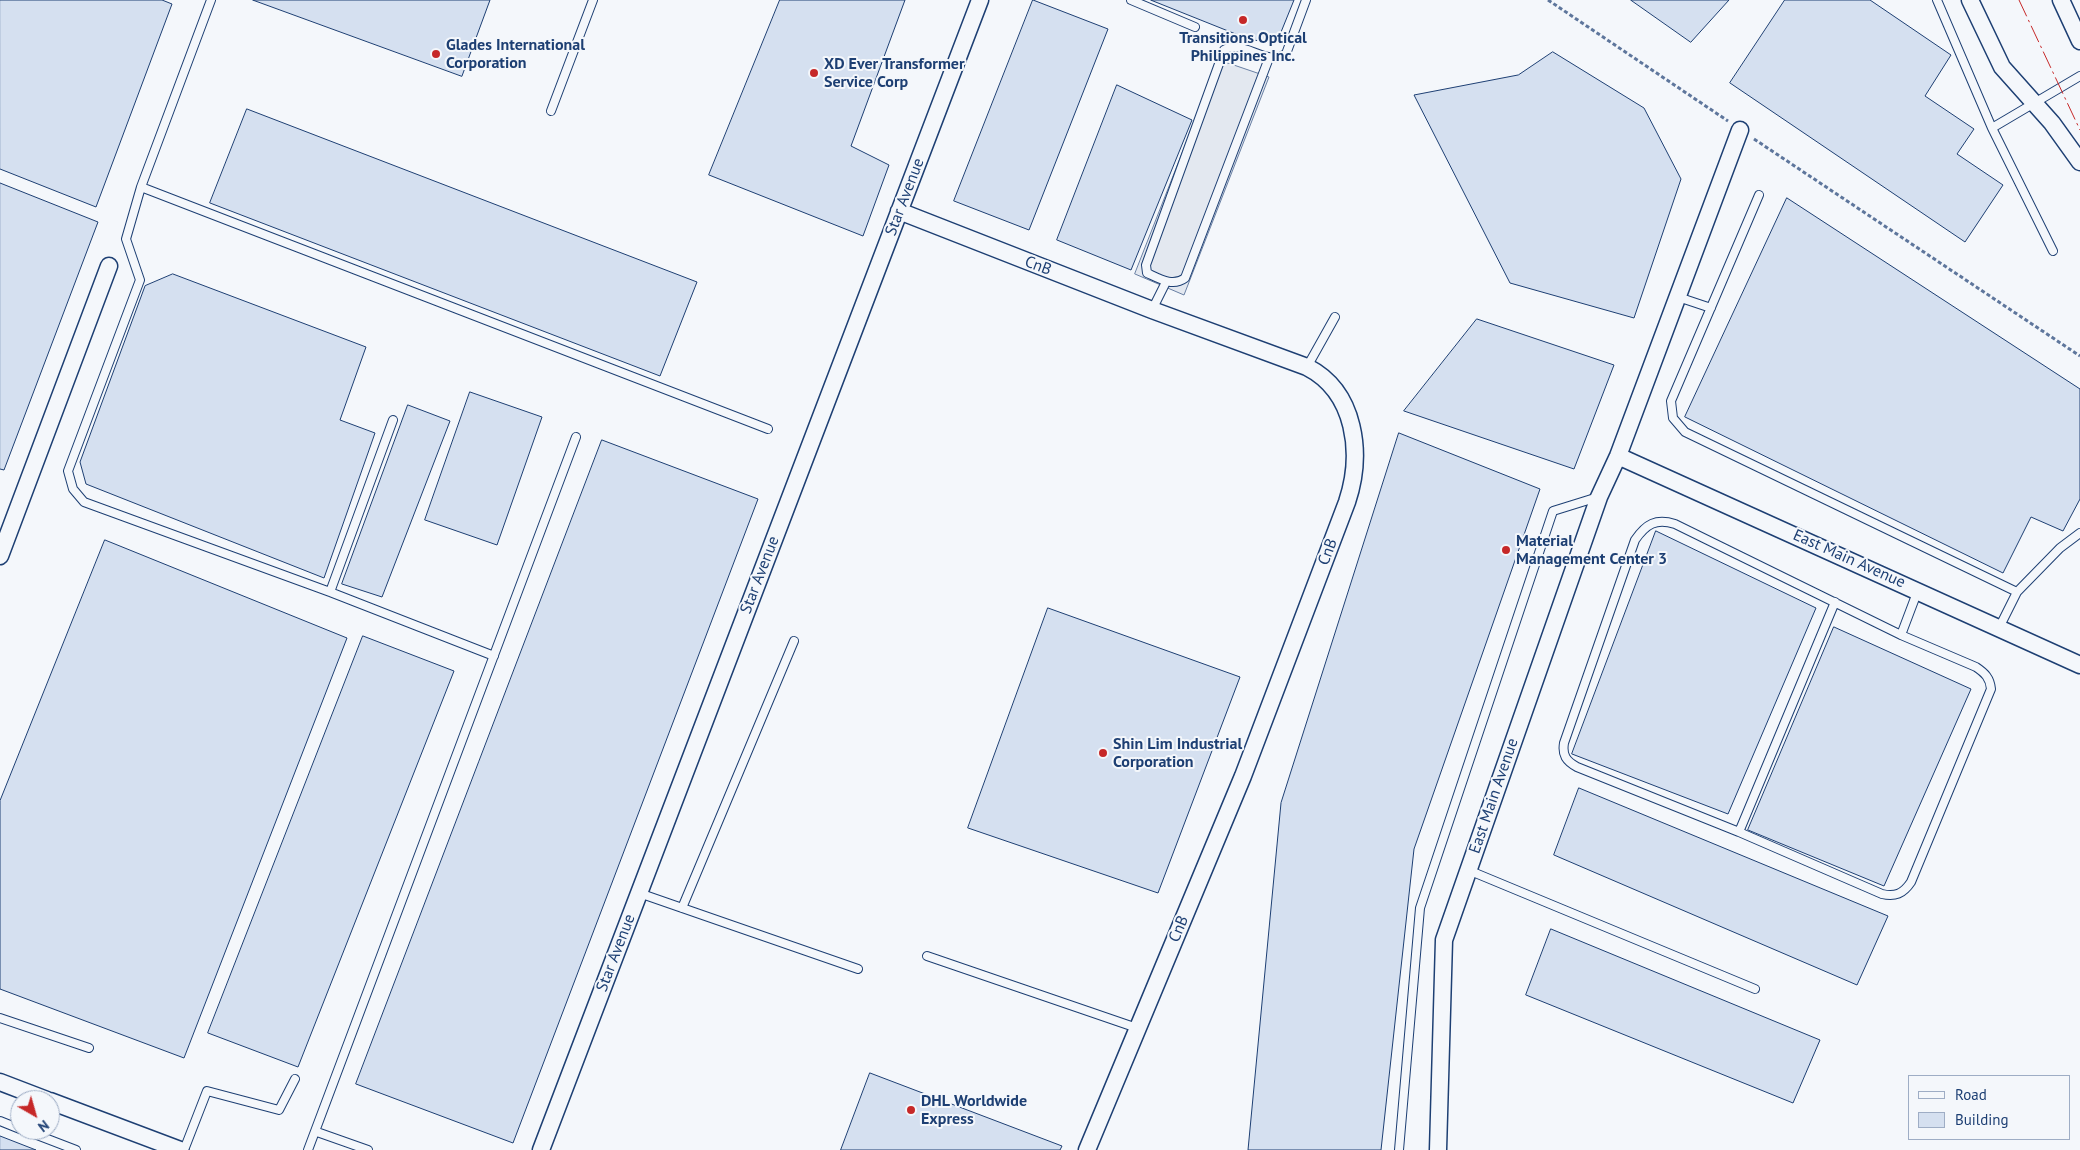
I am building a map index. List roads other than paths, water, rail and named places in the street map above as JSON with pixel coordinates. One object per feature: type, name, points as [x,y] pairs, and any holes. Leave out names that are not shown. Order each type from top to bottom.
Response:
[{"type":"street","name":"Star Avenue","points":[[541,1150],[980,0]]},
{"type":"street","points":[[1970,0],[2002,67],[2035,103],[2080,162]]},
{"type":"street","points":[[2061,0],[2080,41]]},
{"type":"street","name":"East Main Avenue","points":[[1438,1150],[1444,940],[1599,497],[1618,456],[1740,130]]},
{"type":"street","name":"CnB","points":[[899,211],[1152,310],[1306,367],[1321,375],[1332,386],[1348,413],[1354,436],[1356,456],[1351,491],[1243,776],[1087,1150]]},
{"type":"street","points":[[0,556],[109,266]]},
{"type":"street","name":"East Main Avenue","points":[[1618,456],[1918,590],[2080,665]]},
{"type":"street","points":[[0,1082],[20,1090]]},
{"type":"street","points":[[60,1105],[180,1150]]},
{"type":"lane","points":[[211,0],[142,187],[126,239],[140,280],[68,471],[73,488],[84,502],[330,592],[494,656]]},
{"type":"lane","points":[[550,111],[593,0]]},
{"type":"lane","points":[[1131,0],[1195,27]]},
{"type":"lane","points":[[1269,58],[1185,278],[1180,282],[1166,282],[1147,273],[1146,265],[1224,50],[1234,46],[1269,58],[1279,58],[1286,54],[1306,0]]},
{"type":"lane","points":[[1937,0],[1992,128],[2053,251]]},
{"type":"lane","points":[[1992,128],[2080,76]]},
{"type":"lane","points":[[142,187],[768,428]]},
{"type":"lane","points":[[1759,194],[1671,402],[1673,418],[1685,432],[2017,592]]},
{"type":"lane","points":[[1152,310],[1166,282]]},
{"type":"lane","points":[[1678,297],[1711,308]]},
{"type":"lane","points":[[1306,367],[1335,316]]},
{"type":"lane","points":[[330,592],[393,420]]},
{"type":"lane","points":[[308,1150],[317,1132],[576,437]]},
{"type":"lane","points":[[1399,1150],[1420,908],[1553,511],[1599,497]]},
{"type":"lane","points":[[1664,521],[1675,524],[1835,602],[1901,635],[1976,668],[1985,673],[1990,681],[1991,689],[1906,890],[1891,896],[1882,894],[1739,832],[1577,767],[1565,758],[1564,742],[1634,540],[1652,522],[1664,521]]},
{"type":"lane","points":[[1999,628],[2017,592],[2060,548],[2080,533]]},
{"type":"lane","points":[[1901,635],[1918,590]]},
{"type":"lane","points":[[1739,832],[1835,602]]},
{"type":"lane","points":[[682,908],[794,641]]},
{"type":"lane","points":[[1468,870],[1754,989]]},
{"type":"lane","points":[[639,893],[858,969]]},
{"type":"lane","points":[[927,956],[1137,1028]]},
{"type":"lane","points":[[0,1018],[89,1048]]},
{"type":"lane","points":[[184,1150],[207,1091],[279,1110],[295,1079]]},
{"type":"lane","points":[[317,1132],[368,1150]]},
{"type":"lane","points":[[50,1140],[76,1150]]},
{"type":"place","name":"Transitions Optical Philippines Inc.","points":[[1243,20]]},
{"type":"place","name":"Glades International Corporation","points":[[436,54]]},
{"type":"place","name":"XD Ever Transformer Service Corp","points":[[814,73]]},
{"type":"place","name":"Material Management Center 3","points":[[1506,550]]},
{"type":"place","name":"Shin Lim Industrial Corporation","points":[[1103,753]]},
{"type":"place","name":"DHL Worldwide Express","points":[[911,1110]]}]
